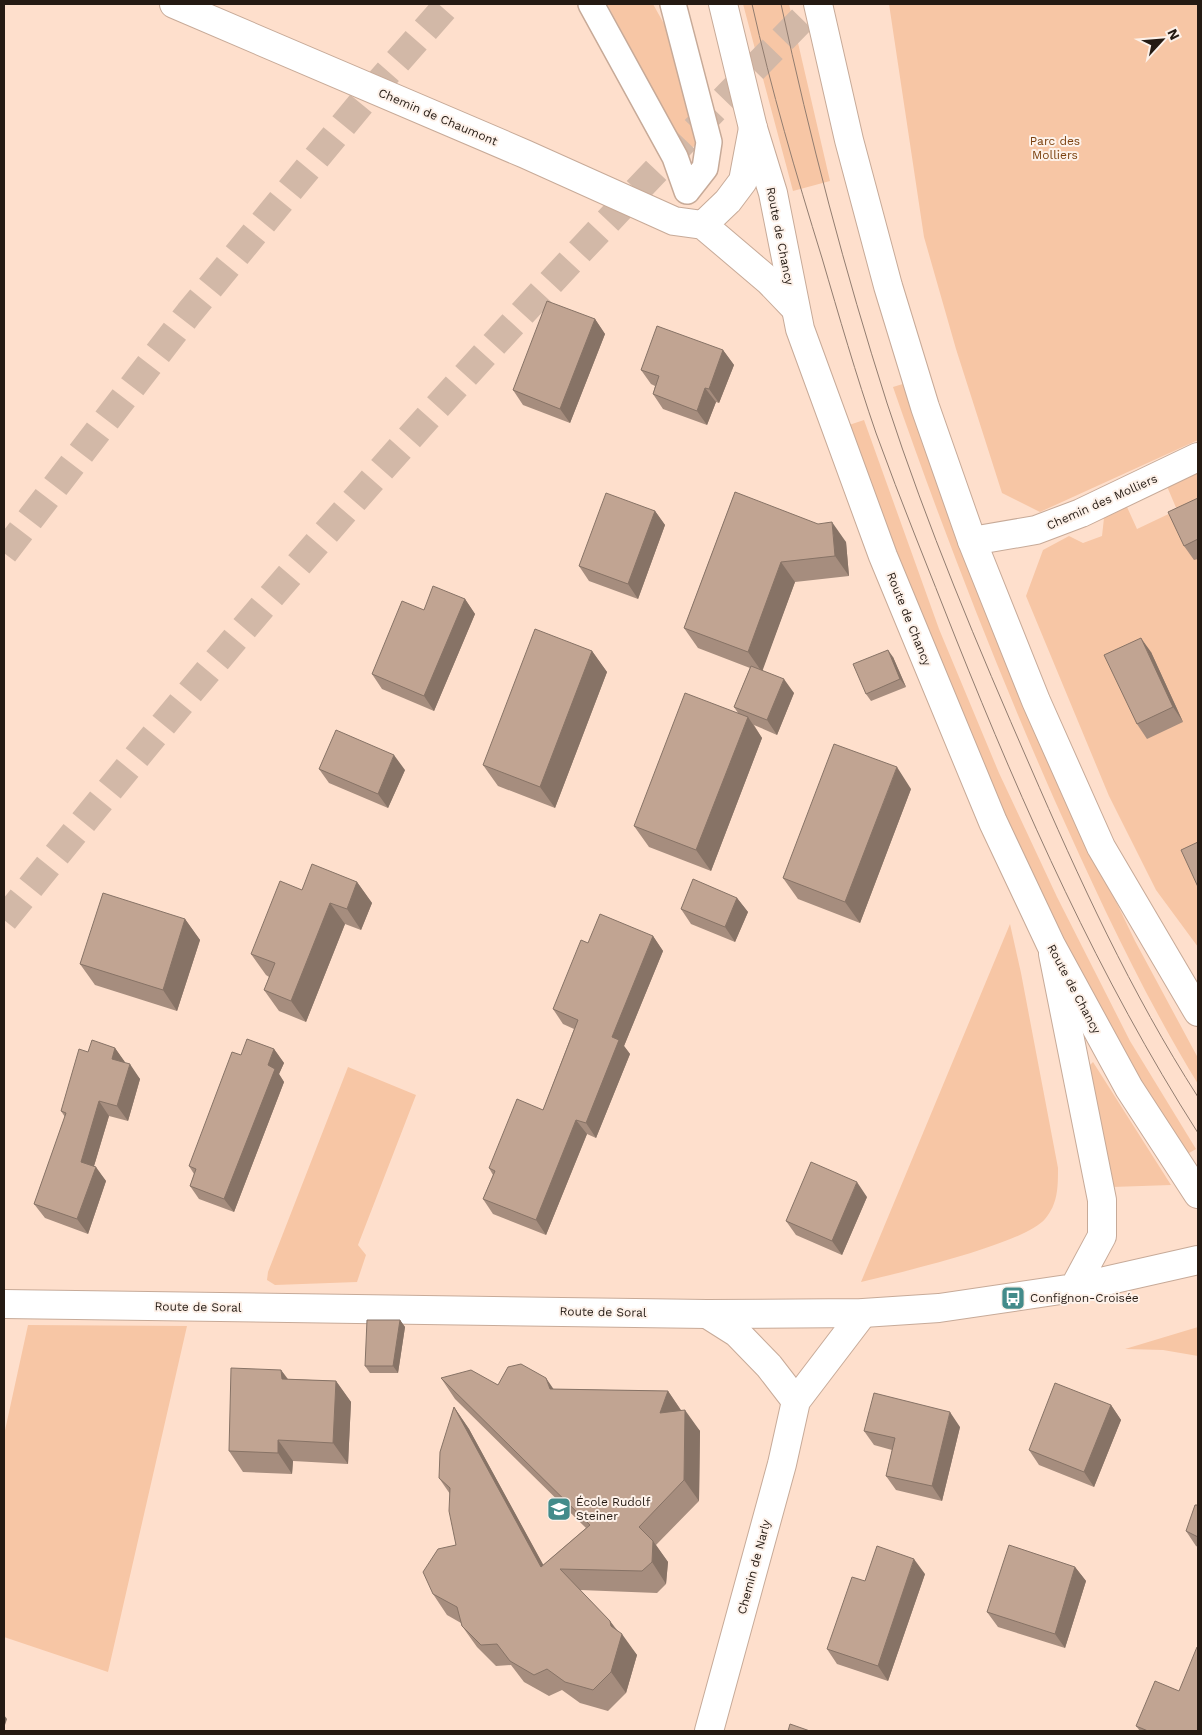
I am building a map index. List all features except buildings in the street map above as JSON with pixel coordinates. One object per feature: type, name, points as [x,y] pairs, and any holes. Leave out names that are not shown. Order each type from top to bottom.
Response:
[{"type":"street","name":"Chemin de Chaumont","points":[[174,4],[525,154],[674,221],[703,225]]},
{"type":"street","points":[[591,4],[675,157],[687,191],[705,168],[709,142],[673,4]]},
{"type":"street","name":"Route de Chancy","points":[[723,4],[772,192],[794,307],[832,417],[908,618],[993,822],[1050,945],[1129,1088],[1198,1194]]},
{"type":"street","points":[[818,4],[845,122],[888,286],[925,407],[972,541],[1036,701],[1102,847],[1198,1012]]},
{"type":"street","points":[[754,128],[743,181],[728,201],[703,225],[769,281],[794,307]]},
{"type":"street","name":"Chemin des Molliers","points":[[972,541],[1036,530],[1081,513],[1198,457]]},
{"type":"street","points":[[1050,945],[1102,1200],[1102,1236],[1074,1288]]},
{"type":"street","name":"Route de Soral","points":[[4,1304],[707,1314],[863,1313],[939,1308],[1074,1288],[1198,1260]]},
{"type":"street","name":"Chemin de Narly","points":[[709,1731],[782,1464],[796,1401],[863,1313]]},
{"type":"street","points":[[707,1314],[737,1333],[769,1366],[796,1401]]},
{"type":"green space","points":[[607,4],[653,4],[668,31],[698,140],[696,146],[689,148],[683,146]]},
{"type":"green space","points":[[743,4],[789,4],[830,181],[793,191]]},
{"type":"green space","name":"Parc des Molliers","points":[[889,4],[1198,4],[1198,440],[1040,512],[1002,493],[956,349],[924,237]]},
{"type":"green space","points":[[906,383],[1098,864],[1135,941],[1198,1058],[1198,1084],[1158,1015],[1105,909],[1055,801],[1011,699],[950,544],[893,387]]},
{"type":"green space","points":[[864,420],[939,629],[999,773],[1057,897],[1130,1041],[1196,1149],[1184,1156],[1101,1016],[990,783],[927,637],[849,425]]},
{"type":"green space","points":[[1198,468],[1198,947],[1156,890],[1109,796],[1026,596],[1043,550],[1069,536],[1083,543],[1102,536],[1104,518],[1127,507],[1137,529],[1177,510],[1166,484]]},
{"type":"green space","points":[[1010,924],[1058,1168],[1057,1189],[1053,1207],[1045,1219],[1033,1229],[1013,1238],[987,1248],[861,1282]]},
{"type":"green space","points":[[1093,1062],[1171,1185],[1112,1187],[1089,1066]]},
{"type":"green space","points":[[348,1067],[416,1095],[358,1245],[366,1255],[357,1282],[275,1285],[267,1280],[268,1272]]},
{"type":"green space","points":[[28,1325],[187,1326],[108,1672],[4,1637],[4,1435]]},
{"type":"green space","points":[[1198,1327],[1198,1356],[1163,1350],[1125,1349]]},
{"type":"tunnel","points":[[4,553],[189,313],[368,95],[448,4]]},
{"type":"tunnel","points":[[4,920],[199,682],[379,472],[564,268],[817,4]]},
{"type":"tram line","points":[[752,4],[784,131],[848,346],[876,433],[915,536],[982,703],[1065,892],[1128,1014],[1198,1133]]},
{"type":"tram line","points":[[781,4],[816,155],[857,304],[902,449],[936,541],[972,631],[1087,893],[1150,1017],[1198,1097]]},
{"type":"place","name":"Confignon-Croisée","points":[[1013,1298]]},
{"type":"place","name":"École Rudolf Steiner","points":[[559,1509]]}]
